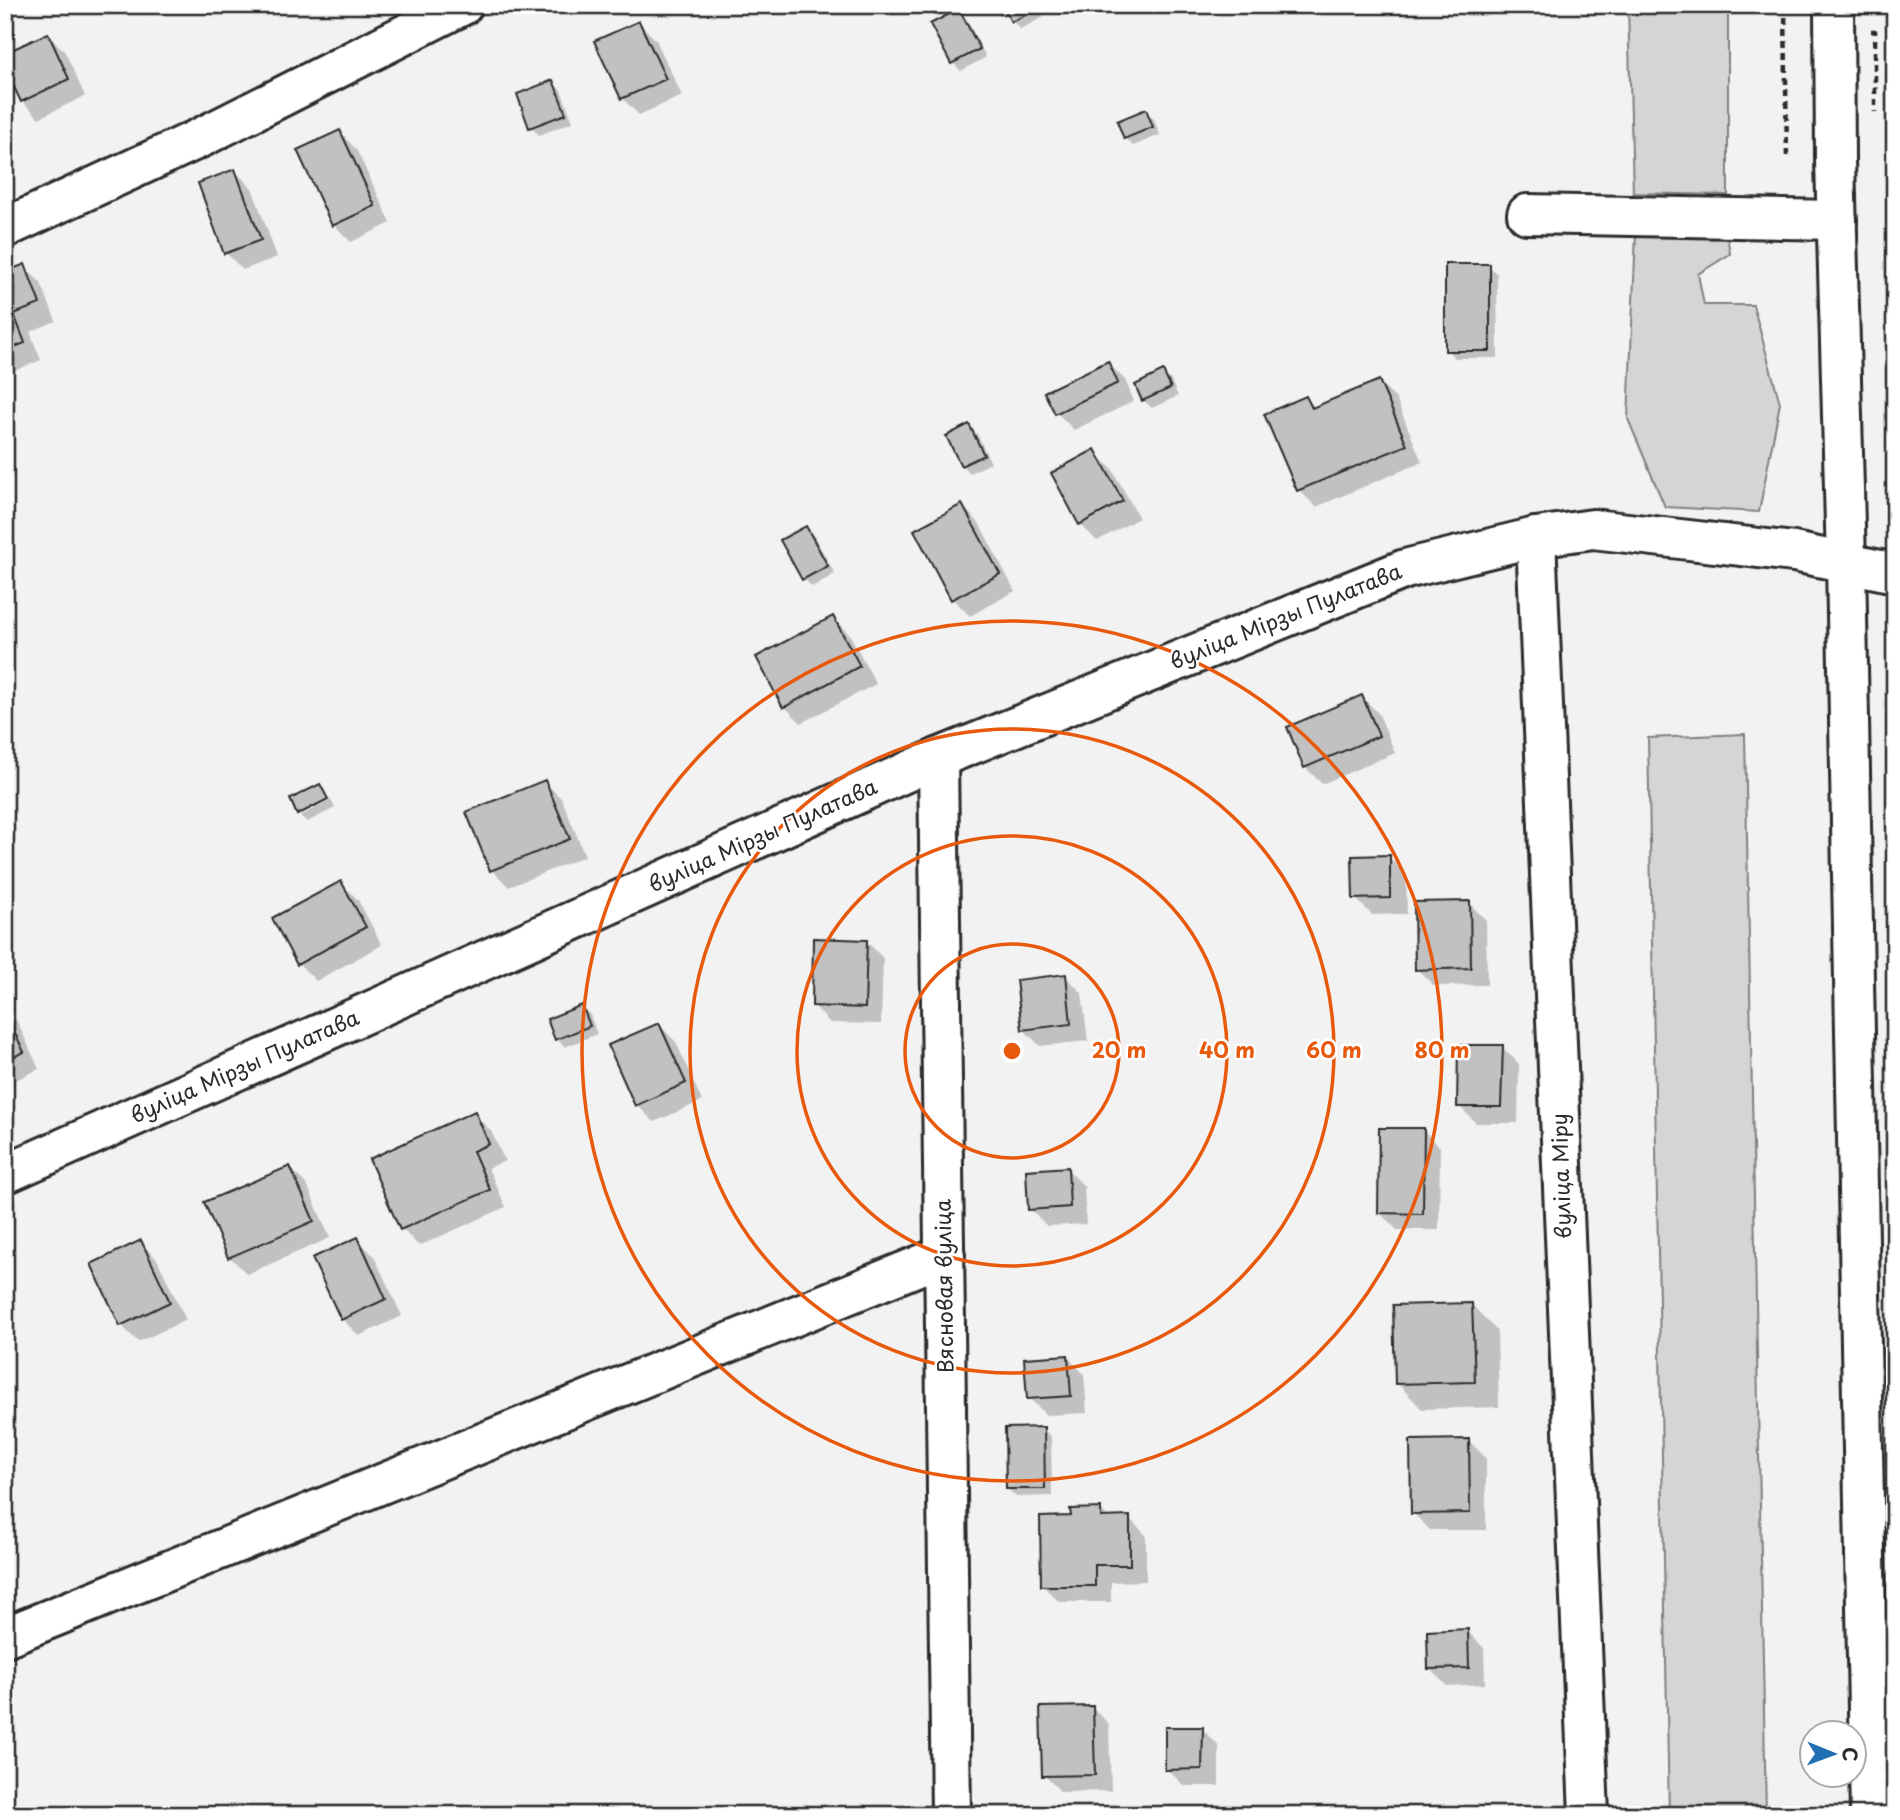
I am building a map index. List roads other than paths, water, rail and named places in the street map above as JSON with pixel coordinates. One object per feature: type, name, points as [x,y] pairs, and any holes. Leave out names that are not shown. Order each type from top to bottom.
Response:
[{"type":"street","points":[[5,228],[200,138],[463,5]]},
{"type":"street","points":[[1834,5],[1870,1815]]},
{"type":"street","points":[[1527,214],[1837,220]]},
{"type":"street","name":"вуліца Мірзы Пулатава","points":[[5,1174],[938,758],[1405,569],[1536,537],[1593,529],[1794,552],[1895,573]]},
{"type":"street","name":"вуліца Міру","points":[[1536,537],[1589,1815]]},
{"type":"street","name":"Вясновая вуліца","points":[[938,758],[951,1815]]},
{"type":"street","points":[[5,1637],[945,1255]]}]
